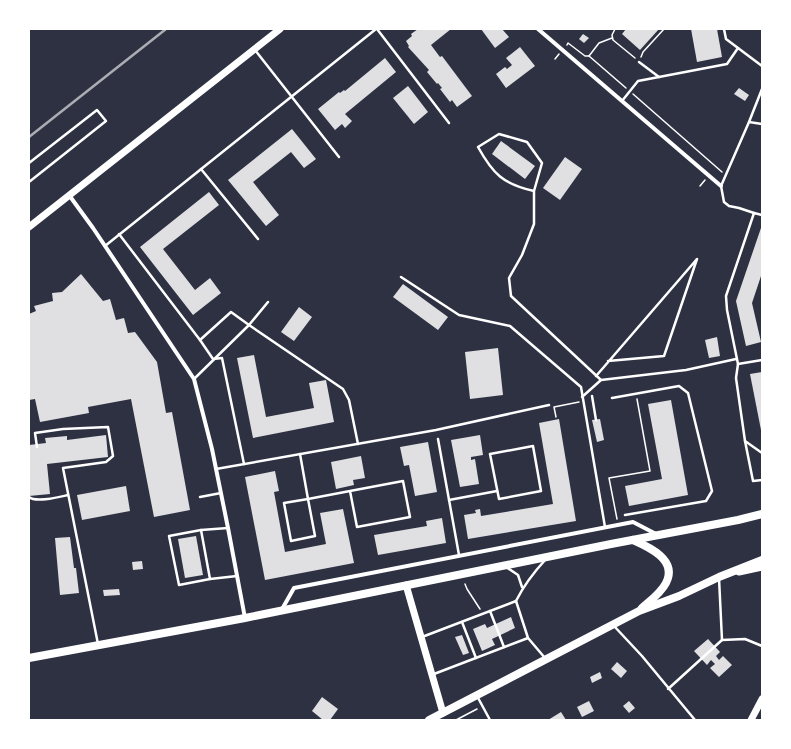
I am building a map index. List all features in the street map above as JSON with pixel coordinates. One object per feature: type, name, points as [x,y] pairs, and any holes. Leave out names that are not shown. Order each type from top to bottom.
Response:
[{"type":"main road","points":[[29,658],[98,644],[245,618],[762,514]]},
{"type":"main road","points":[[633,540],[652,549],[666,561],[669,572],[667,583],[658,594],[639,611]]},
{"type":"main road","points":[[430,720],[613,626],[639,611],[679,596],[719,577],[762,560]]},
{"type":"street","points":[[29,227],[280,29]]},
{"type":"street","points":[[538,29],[721,186]]},
{"type":"street","points":[[69,195],[194,378],[212,449],[245,618]]},
{"type":"street","points":[[280,611],[294,588],[633,522],[658,535]]},
{"type":"street","points":[[719,577],[762,567]]},
{"type":"street","points":[[406,585],[443,713]]},
{"type":"street","points":[[751,720],[762,699]]},
{"type":"lane","points":[[104,246],[377,29],[449,123]]},
{"type":"lane","points":[[724,29],[726,39],[762,66]]},
{"type":"lane","points":[[622,101],[638,81],[727,64],[738,48]]},
{"type":"lane","points":[[254,49],[291,98],[339,157]]},
{"type":"lane","points":[[639,62],[660,78]]},
{"type":"lane","points":[[762,89],[721,186],[724,202],[728,206],[762,215]]},
{"type":"lane","points":[[29,163],[97,110],[106,121],[29,182]]},
{"type":"lane","points":[[749,122],[762,124]]},
{"type":"lane","points":[[534,191],[516,187],[506,182],[488,164],[478,147],[499,134],[526,142],[542,163],[534,191],[534,224],[522,255],[509,278],[512,296],[601,380]]},
{"type":"lane","points":[[201,169],[258,239]]},
{"type":"lane","points":[[754,213],[726,296],[727,310],[738,364],[736,378],[745,441],[753,481],[762,480]]},
{"type":"lane","points":[[119,234],[213,359]]},
{"type":"lane","points":[[596,376],[608,361],[697,259],[664,356],[608,361]]},
{"type":"lane","points":[[401,277],[459,315],[510,326],[581,387],[605,527]]},
{"type":"lane","points":[[194,378],[249,325],[268,302]]},
{"type":"lane","points":[[200,340],[230,312],[343,388],[349,400],[358,444]]},
{"type":"lane","points":[[213,359],[222,358],[244,464]]},
{"type":"lane","points":[[582,397],[601,380],[686,370],[736,359]]},
{"type":"lane","points":[[738,364],[762,360]]},
{"type":"lane","points":[[612,398],[679,386],[688,393],[712,491],[706,501],[625,515]]},
{"type":"lane","points":[[592,396],[596,420]]},
{"type":"lane","points":[[215,469],[436,430],[549,405]]},
{"type":"lane","points":[[37,447],[35,433],[63,429],[108,427],[113,456],[106,462],[63,468],[98,644]]},
{"type":"lane","points":[[438,439],[459,556]]},
{"type":"lane","points":[[745,441],[762,453]]},
{"type":"lane","points":[[533,446],[541,491],[499,499],[497,491],[490,454],[533,446]]},
{"type":"lane","points":[[300,454],[308,498],[315,536],[291,541],[284,503],[308,498],[403,481],[410,517],[357,527],[350,491]]},
{"type":"lane","points":[[449,500],[497,491]]},
{"type":"lane","points":[[200,497],[221,493]]},
{"type":"lane","points":[[29,497],[32,500],[38,500],[68,495]]},
{"type":"lane","points":[[228,528],[201,530],[169,536],[179,585],[237,576]]},
{"type":"lane","points":[[201,530],[210,579]]},
{"type":"lane","points":[[546,660],[539,649],[528,638],[516,601],[522,587],[549,556]]},
{"type":"lane","points":[[504,566],[518,575],[522,587]]},
{"type":"lane","points":[[719,577],[722,640]]},
{"type":"lane","points":[[422,637],[516,601]]},
{"type":"lane","points":[[490,611],[504,647]]},
{"type":"lane","points":[[462,622],[476,658]]},
{"type":"lane","points":[[613,626],[642,656],[695,720]]},
{"type":"lane","points":[[432,675],[528,638]]},
{"type":"lane","points":[[668,689],[722,640],[745,639],[762,646]]},
{"type":"lane","points":[[477,696],[490,720]]},
{"type":"path","points":[[612,38],[615,29]]},
{"type":"path","points":[[589,56],[599,43],[612,38]]},
{"type":"path","points":[[612,38],[639,62]]},
{"type":"path","points":[[566,46],[568,43],[585,56],[589,56],[722,172]]},
{"type":"path","points":[[555,59],[560,53]]},
{"type":"path","points":[[700,186],[705,180]]},
{"type":"path","points":[[617,521],[609,478],[650,471],[636,394]]},
{"type":"path","points":[[556,417],[554,407],[583,401]]},
{"type":"path","points":[[465,584],[466,589],[481,610]]},
{"type":"path","points":[[456,720],[477,709]]},
{"type":"building","points":[[418,29],[451,29],[431,45],[440,57],[442,56],[472,96],[457,107],[452,100],[450,102],[440,89],[442,88],[427,72],[429,70],[408,47],[409,46],[406,41],[412,36],[411,34]]},
{"type":"building","points":[[481,29],[502,29],[509,37],[495,48]]},
{"type":"building","points":[[626,29],[659,29],[640,50],[622,34]]},
{"type":"building","points":[[691,29],[717,29],[722,57],[697,62]]},
{"type":"building","points":[[583,34],[589,38],[584,43],[579,39]]},
{"type":"building","points":[[520,47],[535,66],[506,88],[496,74],[505,67],[507,69],[512,65],[506,58]]},
{"type":"building","points":[[385,58],[396,72],[345,114],[352,121],[345,128],[342,124],[335,130],[318,109],[339,92],[345,91]]},
{"type":"building","points":[[408,86],[428,112],[414,124],[393,98]]},
{"type":"building","points":[[739,88],[749,95],[745,101],[734,94]]},
{"type":"building","points":[[292,129],[316,159],[304,168],[291,152],[253,182],[279,215],[266,226],[228,180]]},
{"type":"building","points":[[501,141],[535,166],[525,179],[492,154]]},
{"type":"building","points":[[565,157],[582,169],[560,200],[543,188]]},
{"type":"building","points":[[209,192],[219,205],[163,249],[195,290],[210,278],[221,293],[193,315],[140,247]]},
{"type":"building","points":[[762,225],[762,273],[752,303],[761,342],[746,346],[736,301]]},
{"type":"building","points":[[81,274],[103,301],[110,299],[116,320],[124,318],[128,333],[135,332],[157,362],[166,413],[172,412],[190,510],[154,517],[131,399],[88,407],[89,413],[40,422],[35,399],[29,400],[29,314],[36,311],[34,306],[53,301],[52,293],[62,292]]},
{"type":"building","points":[[403,284],[448,317],[438,330],[393,297]]},
{"type":"building","points":[[299,307],[312,317],[294,341],[281,332]]},
{"type":"building","points":[[717,337],[720,356],[709,358],[705,340]]},
{"type":"building","points":[[498,348],[503,395],[470,399],[465,352]]},
{"type":"building","points":[[254,355],[266,417],[314,408],[309,383],[326,380],[334,422],[253,438],[237,358]]},
{"type":"building","points":[[762,372],[762,430],[761,430],[750,374]]},
{"type":"building","points":[[671,400],[688,495],[629,506],[625,486],[662,479],[648,404]]},
{"type":"building","points":[[559,419],[576,521],[468,539],[464,515],[476,513],[475,510],[480,509],[481,516],[553,504],[539,423]]},
{"type":"building","points":[[600,419],[604,440],[597,442],[592,420]]},
{"type":"building","points":[[106,435],[108,457],[47,464],[50,494],[29,496],[29,445],[46,443],[45,438],[67,436],[67,440]]},
{"type":"building","points":[[480,435],[483,455],[471,457],[471,460],[475,459],[479,484],[460,487],[451,440]]},
{"type":"building","points":[[428,442],[437,492],[415,496],[409,465],[404,466],[400,447]]},
{"type":"building","points":[[361,456],[365,478],[353,480],[354,485],[336,489],[331,462]]},
{"type":"building","points":[[275,471],[279,491],[274,492],[285,552],[326,544],[320,513],[343,509],[354,563],[265,580],[245,477]]},
{"type":"building","points":[[126,486],[130,511],[82,520],[77,495]]},
{"type":"building","points":[[442,518],[446,543],[378,555],[374,535],[427,526],[426,521]]},
{"type":"building","points":[[196,536],[203,575],[185,578],[178,539]]},
{"type":"building","points":[[70,537],[79,593],[60,595],[55,538]]},
{"type":"building","points":[[142,561],[143,569],[133,570],[132,562]]},
{"type":"building","points":[[119,589],[120,595],[104,596],[103,590]]},
{"type":"building","points":[[511,617],[515,628],[492,639],[495,645],[482,651],[473,629],[485,624],[487,628]]},
{"type":"building","points":[[462,635],[469,653],[463,655],[455,637]]},
{"type":"building","points":[[708,639],[720,652],[716,656],[719,660],[723,656],[732,665],[719,677],[710,668],[715,664],[711,660],[707,665],[694,651]]},
{"type":"building","points":[[617,662],[627,671],[621,678],[611,669]]},
{"type":"building","points":[[600,672],[602,678],[592,683],[590,677]]},
{"type":"building","points":[[322,697],[338,709],[330,720],[323,720],[312,711]]},
{"type":"building","points":[[589,701],[594,711],[582,717],[577,707]]},
{"type":"building","points":[[629,701],[635,708],[629,713],[623,706]]},
{"type":"building","points":[[561,712],[566,720],[548,720]]},
{"type":"railway","points":[[29,137],[166,29]]}]
